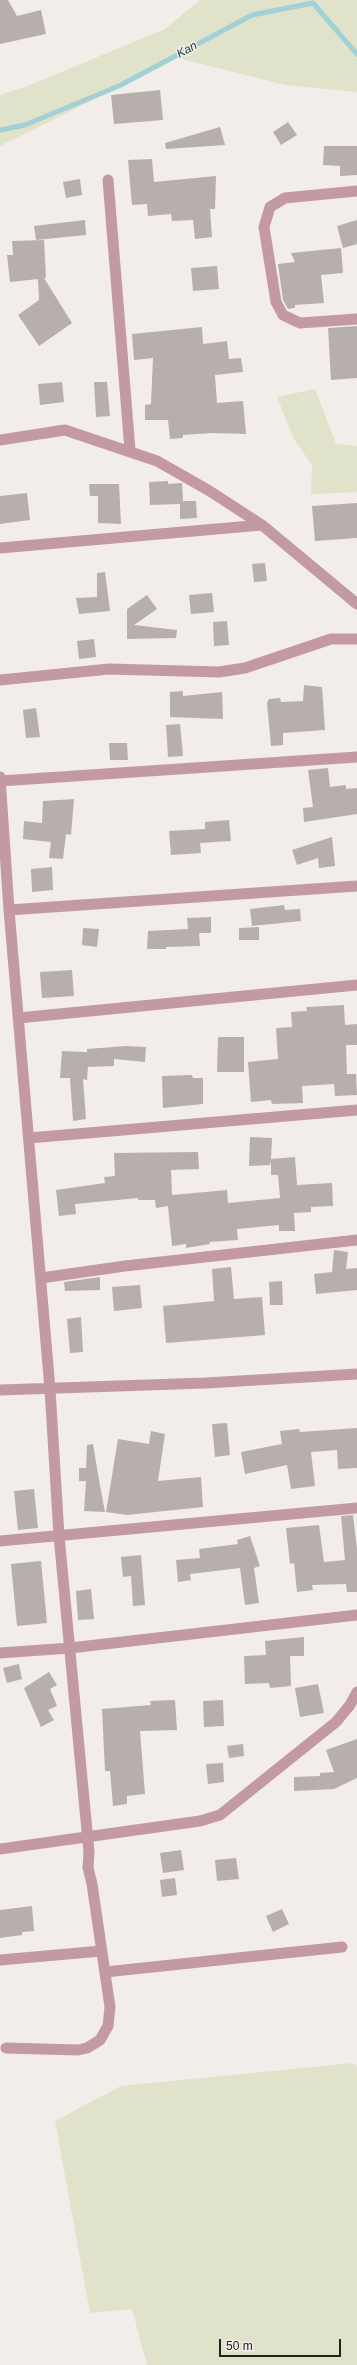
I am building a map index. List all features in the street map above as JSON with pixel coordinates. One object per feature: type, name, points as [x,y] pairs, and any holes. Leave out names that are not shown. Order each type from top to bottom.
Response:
[{"type":"street","points":[[108,180],[130,450]]},
{"type":"street","points":[[357,191],[285,198],[270,207],[264,227],[276,302],[283,315],[300,323],[357,319]]},
{"type":"street","points":[[0,440],[65,430],[130,450],[157,461],[208,490],[262,525],[357,604]]},
{"type":"street","points":[[0,548],[262,525]]},
{"type":"street","points":[[0,680],[109,669],[219,672],[245,668],[326,640],[357,639]]},
{"type":"street","points":[[0,781],[357,756]]},
{"type":"street","points":[[0,777],[9,910],[50,1389],[59,1536],[88,1837],[88,1868],[92,1884],[110,2007],[108,2026],[100,2040],[87,2048],[78,2050],[6,2048]]},
{"type":"street","points":[[9,910],[357,886]]},
{"type":"street","points":[[18,1018],[357,985]]},
{"type":"street","points":[[29,1138],[357,1110]]},
{"type":"street","points":[[41,1278],[125,1266],[357,1240]]},
{"type":"street","points":[[0,1390],[50,1389],[357,1374]]},
{"type":"street","points":[[0,1541],[357,1508]]},
{"type":"street","points":[[0,1653],[70,1648],[357,1615]]},
{"type":"street","points":[[0,1848],[88,1837],[200,1820],[220,1815],[336,1722],[350,1705],[357,1692]]},
{"type":"street","points":[[105,1972],[342,1947]]},
{"type":"street","points":[[0,1960],[101,1950]]},
{"type":"green space","points":[[200,0],[357,0],[357,92],[285,85],[178,58],[0,146],[0,95],[30,85],[165,29]]},
{"type":"green space","points":[[315,389],[336,444],[357,446],[357,492],[311,494],[312,465],[294,439],[277,397]]},
{"type":"green space","points":[[353,2063],[357,2067],[357,2365],[147,2365],[132,2309],[90,2313],[55,2121],[121,2086]]},
{"type":"building","points":[[0,0],[8,0],[17,16],[41,10],[46,34],[0,44]]},
{"type":"building","points":[[160,90],[163,120],[114,124],[111,95]]},
{"type":"building","points":[[288,122],[297,135],[281,145],[273,132]]},
{"type":"building","points":[[220,127],[225,145],[166,149],[165,143]]},
{"type":"building","points":[[324,146],[357,146],[357,175],[340,176],[340,166],[323,165]]},
{"type":"building","points":[[152,159],[154,182],[216,176],[215,209],[210,209],[212,237],[195,239],[193,220],[172,221],[171,214],[148,216],[147,204],[132,205],[128,160]]},
{"type":"building","points":[[80,179],[82,195],[66,198],[63,182]]},
{"type":"building","points":[[85,220],[86,235],[36,240],[34,226]]},
{"type":"building","points":[[357,220],[357,244],[343,248],[337,226]]},
{"type":"building","points":[[44,240],[46,278],[44,278],[72,323],[39,346],[18,315],[39,300],[38,279],[10,282],[7,255],[13,255],[12,241]]},
{"type":"building","points":[[341,248],[343,273],[321,275],[324,303],[295,305],[295,308],[288,309],[283,300],[278,264],[295,262],[291,253]]},
{"type":"building","points":[[217,266],[219,289],[193,291],[191,268]]},
{"type":"building","points":[[357,326],[357,378],[331,380],[328,328]]},
{"type":"building","points":[[202,327],[203,344],[227,341],[229,359],[241,358],[243,372],[215,375],[217,403],[243,401],[246,434],[212,433],[183,435],[183,438],[170,439],[168,420],[145,420],[145,405],[151,404],[153,358],[134,360],[132,334]]},
{"type":"building","points":[[62,382],[64,402],[40,405],[38,384]]},
{"type":"building","points":[[94,382],[107,382],[110,416],[96,417]]},
{"type":"building","points":[[168,481],[168,484],[182,483],[183,501],[196,501],[197,518],[180,519],[180,504],[150,505],[149,482]]},
{"type":"building","points":[[89,484],[119,484],[121,524],[98,523],[98,496],[90,496]]},
{"type":"building","points":[[27,493],[30,520],[0,524],[0,496]]},
{"type":"building","points":[[357,503],[357,538],[315,541],[312,506]]},
{"type":"building","points":[[265,563],[267,581],[254,582],[252,564]]},
{"type":"building","points":[[105,572],[110,611],[79,614],[76,598],[97,597],[97,573]]},
{"type":"building","points":[[212,593],[214,612],[191,614],[189,595]]},
{"type":"building","points":[[147,595],[157,609],[134,625],[177,630],[176,638],[127,639],[127,609]]},
{"type":"building","points":[[227,621],[229,645],[214,646],[213,622]]},
{"type":"building","points":[[94,639],[96,657],[79,659],[77,641]]},
{"type":"building","points":[[304,685],[322,687],[325,730],[283,733],[283,745],[271,746],[267,703],[269,699],[280,698],[281,702],[303,701]]},
{"type":"building","points":[[183,691],[183,696],[222,692],[223,719],[170,717],[170,692]]},
{"type":"building","points":[[36,708],[40,737],[26,738],[23,710]]},
{"type":"building","points":[[180,724],[183,756],[168,757],[166,725]]},
{"type":"building","points":[[109,743],[127,743],[128,760],[110,760]]},
{"type":"building","points":[[328,768],[330,787],[346,785],[346,789],[357,788],[357,814],[304,822],[303,808],[313,807],[308,770]]},
{"type":"building","points":[[74,799],[71,835],[66,834],[63,859],[49,858],[51,842],[23,839],[24,821],[42,823],[43,801]]},
{"type":"building","points":[[229,820],[231,841],[200,843],[201,853],[171,855],[169,831],[205,829],[205,822]]},
{"type":"building","points":[[332,837],[335,866],[319,868],[318,858],[297,865],[292,850]]},
{"type":"building","points":[[52,867],[53,890],[32,892],[31,869]]},
{"type":"building","points":[[284,905],[285,910],[300,909],[301,921],[252,926],[250,909]]},
{"type":"building","points":[[211,917],[211,933],[199,933],[200,946],[147,949],[148,931],[188,929],[187,918]]},
{"type":"building","points":[[259,927],[259,940],[239,940],[239,928]]},
{"type":"building","points":[[83,928],[99,929],[97,947],[82,945]]},
{"type":"building","points":[[72,970],[74,996],[42,998],[40,972]]},
{"type":"building","points":[[344,1005],[345,1025],[357,1024],[357,1045],[346,1045],[347,1074],[356,1074],[357,1095],[335,1096],[334,1084],[302,1086],[303,1103],[272,1104],[271,1100],[251,1102],[248,1062],[278,1059],[276,1028],[292,1027],[291,1012],[307,1011],[306,1007]]},
{"type":"building","points":[[218,1037],[244,1037],[244,1072],[217,1072]]},
{"type":"building","points":[[126,1046],[146,1047],[145,1062],[114,1059],[114,1066],[88,1067],[87,1080],[83,1079],[86,1119],[73,1121],[70,1078],[60,1078],[62,1051],[87,1052],[87,1049]]},
{"type":"building","points":[[192,1075],[193,1078],[203,1078],[203,1104],[163,1108],[162,1076]]},
{"type":"building","points":[[250,1137],[272,1138],[271,1159],[295,1157],[297,1185],[332,1183],[333,1206],[311,1207],[311,1212],[294,1213],[295,1231],[279,1231],[279,1225],[237,1229],[238,1240],[209,1242],[210,1244],[186,1248],[186,1244],[172,1246],[168,1206],[156,1208],[155,1200],[138,1200],[138,1198],[75,1204],[76,1214],[59,1216],[56,1190],[105,1183],[104,1177],[115,1176],[114,1153],[198,1152],[199,1169],[171,1170],[172,1195],[227,1190],[228,1203],[280,1198],[278,1175],[271,1175],[271,1161],[270,1165],[249,1166]]},
{"type":"building","points":[[334,1250],[348,1252],[346,1269],[357,1268],[357,1290],[316,1294],[314,1274],[332,1272]]},
{"type":"building","points":[[231,1267],[234,1299],[262,1297],[265,1335],[166,1343],[163,1306],[214,1301],[212,1269]]},
{"type":"building","points":[[100,1277],[100,1290],[65,1291],[64,1282]]},
{"type":"building","points":[[282,1281],[283,1305],[270,1305],[269,1282]]},
{"type":"building","points":[[140,1285],[142,1308],[114,1311],[112,1287]]},
{"type":"building","points":[[81,1317],[83,1352],[70,1353],[67,1319]]},
{"type":"building","points":[[227,1423],[230,1455],[215,1457],[212,1424]]},
{"type":"building","points":[[357,1428],[357,1468],[338,1469],[337,1450],[311,1452],[315,1486],[291,1489],[287,1465],[245,1474],[241,1452],[282,1444],[280,1431],[299,1429],[300,1432]]},
{"type":"building","points":[[151,1431],[165,1434],[158,1481],[201,1477],[203,1507],[127,1515],[106,1512],[118,1439],[149,1444]]},
{"type":"building","points":[[93,1444],[105,1512],[84,1511],[86,1481],[79,1481],[79,1468],[86,1468],[87,1445]]},
{"type":"building","points":[[34,1489],[38,1528],[18,1530],[14,1491]]},
{"type":"building","points":[[353,1515],[357,1549],[357,1592],[347,1592],[346,1584],[312,1585],[313,1590],[297,1592],[294,1563],[290,1564],[286,1528],[319,1525],[324,1562],[345,1560],[341,1516]]},
{"type":"building","points":[[250,1536],[260,1566],[254,1568],[259,1603],[245,1605],[240,1568],[190,1574],[191,1580],[178,1582],[176,1560],[200,1558],[199,1549],[238,1544],[237,1540]]},
{"type":"building","points":[[141,1555],[145,1605],[133,1606],[131,1576],[123,1577],[121,1557]]},
{"type":"building","points":[[41,1561],[47,1623],[17,1626],[11,1564]]},
{"type":"building","points":[[91,1589],[94,1619],[78,1620],[76,1591]]},
{"type":"building","points":[[304,1637],[304,1656],[290,1656],[291,1686],[270,1688],[269,1683],[245,1684],[244,1656],[266,1655],[265,1641]]},
{"type":"building","points":[[19,1664],[22,1679],[7,1683],[3,1668]]},
{"type":"building","points":[[49,1672],[57,1685],[50,1689],[57,1706],[48,1710],[54,1720],[41,1727],[24,1688]]},
{"type":"building","points":[[318,1684],[324,1713],[300,1717],[295,1688]]},
{"type":"building","points":[[175,1700],[177,1730],[140,1731],[145,1794],[127,1796],[127,1804],[113,1806],[110,1771],[105,1771],[102,1709],[151,1705],[150,1701]]},
{"type":"building","points":[[223,1700],[224,1726],[204,1727],[203,1701]]},
{"type":"building","points":[[357,1739],[357,1778],[334,1789],[294,1791],[294,1777],[320,1776],[320,1773],[334,1772],[326,1750]]},
{"type":"building","points":[[243,1744],[244,1756],[229,1758],[227,1746]]},
{"type":"building","points":[[223,1763],[224,1782],[208,1784],[206,1764]]},
{"type":"building","points":[[181,1850],[184,1870],[163,1873],[160,1853]]},
{"type":"building","points":[[236,1858],[239,1879],[217,1881],[215,1860]]},
{"type":"building","points":[[175,1878],[177,1895],[162,1897],[160,1880]]},
{"type":"building","points":[[32,1906],[34,1931],[22,1932],[22,1935],[0,1938],[0,1910]]},
{"type":"building","points":[[282,1909],[289,1924],[273,1932],[266,1916]]},
{"type":"waterway","name":"Kan","points":[[0,130],[25,125],[121,85],[252,15],[313,3],[357,54]]}]
